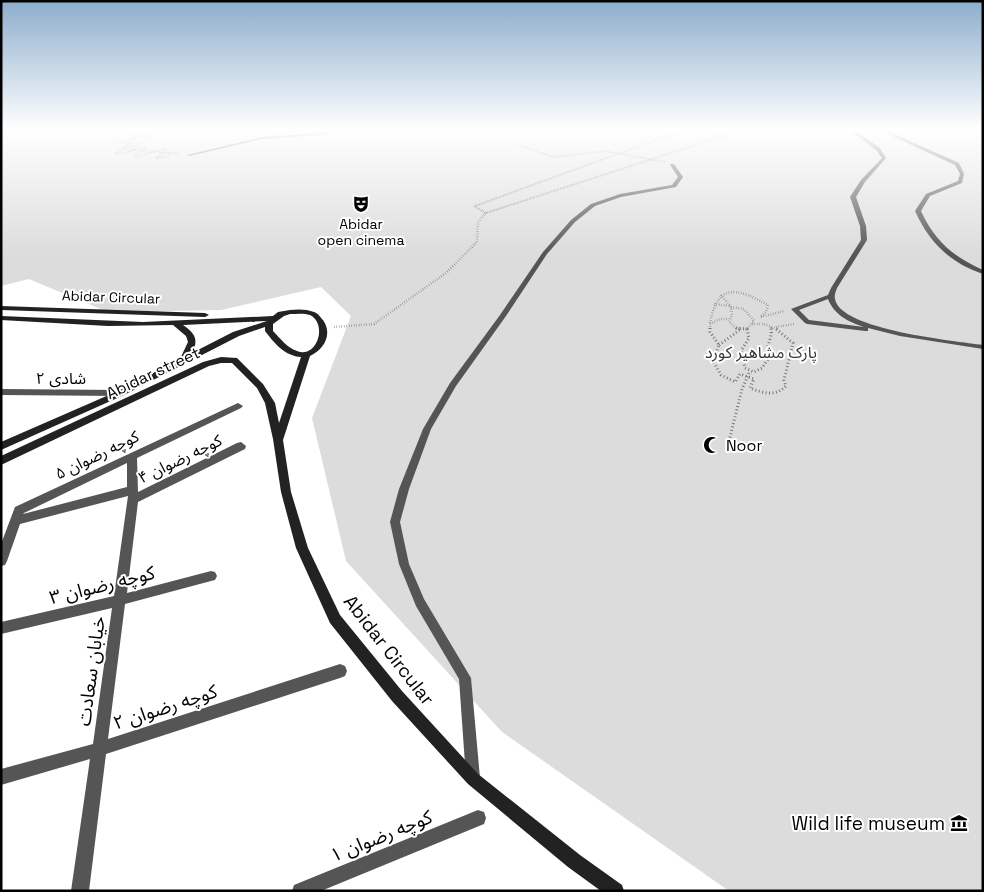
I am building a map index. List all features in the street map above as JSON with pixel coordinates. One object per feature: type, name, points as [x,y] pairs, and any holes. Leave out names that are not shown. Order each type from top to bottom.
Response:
[{"type":"main road","name":"Abidar Circular","points":[[1,308],[211,315],[220,319]]},
{"type":"main road","points":[[290,312],[308,312],[315,315],[323,328],[320,346],[315,352],[306,356],[294,355],[284,348],[269,331],[271,321],[290,312]]},
{"type":"main road","name":"Abidar Circular","points":[[1,318],[72,322],[175,323],[220,319],[271,321]]},
{"type":"main road","name":"Abidar street","points":[[1,446],[121,393],[182,360],[236,334],[271,321]]},
{"type":"main road","points":[[175,323],[190,332],[193,338],[192,348],[182,360]]},
{"type":"main road","name":"Abidar Circular","points":[[306,356],[278,439],[286,492],[302,548],[335,619],[397,696],[473,779],[574,861],[616,891]]},
{"type":"main road","name":"Abidar street","points":[[1,461],[206,364],[221,360],[234,360],[260,386],[270,403],[278,439]]},
{"type":"street","name":"شادی ۲","points":[[1,392],[121,393]]},
{"type":"street","name":"کوچه رضوان ۵","points":[[1,561],[19,510],[238,406]]},
{"type":"street","name":"کوچه رضوان ۴","points":[[15,521],[133,495],[241,446]]},
{"type":"street","name":"خیابان سعادت","points":[[80,891],[133,495],[132,456]]},
{"type":"street","name":"کوچه رضوان ۳","points":[[1,628],[211,576]]},
{"type":"street","name":"کوچه رضوان ۲","points":[[1,777],[100,749],[340,671]]},
{"type":"street","name":"کوچه رضوان ۱","points":[[300,891],[478,818]]},
{"type":"lane","points":[[473,779],[465,678],[420,602],[404,564],[395,522],[404,489],[427,429],[453,385],[503,316],[545,253],[573,221],[593,204],[620,196],[674,186],[681,177],[676,171]]},
{"type":"lane","points":[[874,171],[863,179],[853,197],[863,226],[864,240],[831,296],[832,304],[848,319],[887,332]]},
{"type":"lane","points":[[960,171],[962,174],[960,182],[928,195],[918,211],[926,231],[943,250],[961,264],[983,272]]},
{"type":"lane","points":[[831,296],[794,309],[807,322],[983,347]]},
{"type":"path","points":[[486,213],[474,206],[575,171]]},
{"type":"path","points":[[323,328],[374,324],[446,274],[477,242],[478,222],[486,213],[616,171]]},
{"type":"path","points":[[719,345],[710,332],[710,315],[720,295],[737,292],[766,304],[768,306],[766,312],[760,317]]},
{"type":"path","points":[[720,295],[731,307],[732,315],[729,320],[731,326],[747,329],[752,324],[762,324],[784,332],[793,343],[784,380],[786,386],[780,392],[767,395],[750,388],[754,379],[740,374],[735,382],[718,374],[713,361],[719,345],[728,341],[733,334],[741,329]]},
{"type":"path","points":[[714,304],[740,308],[748,312],[752,317],[752,324]]},
{"type":"path","points":[[760,317],[794,309]]},
{"type":"path","points":[[760,317],[762,324]]},
{"type":"path","points":[[747,329],[750,335],[741,349],[741,354],[745,368],[756,372],[768,359],[766,348],[772,332],[771,327],[760,317]]},
{"type":"path","points":[[710,324],[720,319],[729,320]]},
{"type":"path","points":[[771,327],[807,322]]},
{"type":"path","points":[[729,441],[742,389],[750,371]]},
{"type":"green space","name":"پارک مشاهیر کورد","points":[[1,171],[983,171],[983,891],[729,891],[502,732],[346,561],[312,418],[351,316],[321,287],[221,310],[108,312],[29,279],[1,286]]},
{"type":"place","name":"Abidar open cinema","points":[[361,204]]},
{"type":"place","name":"Noor","points":[[712,445]]},
{"type":"place","name":"Wild life museum","points":[[959,823]]}]
